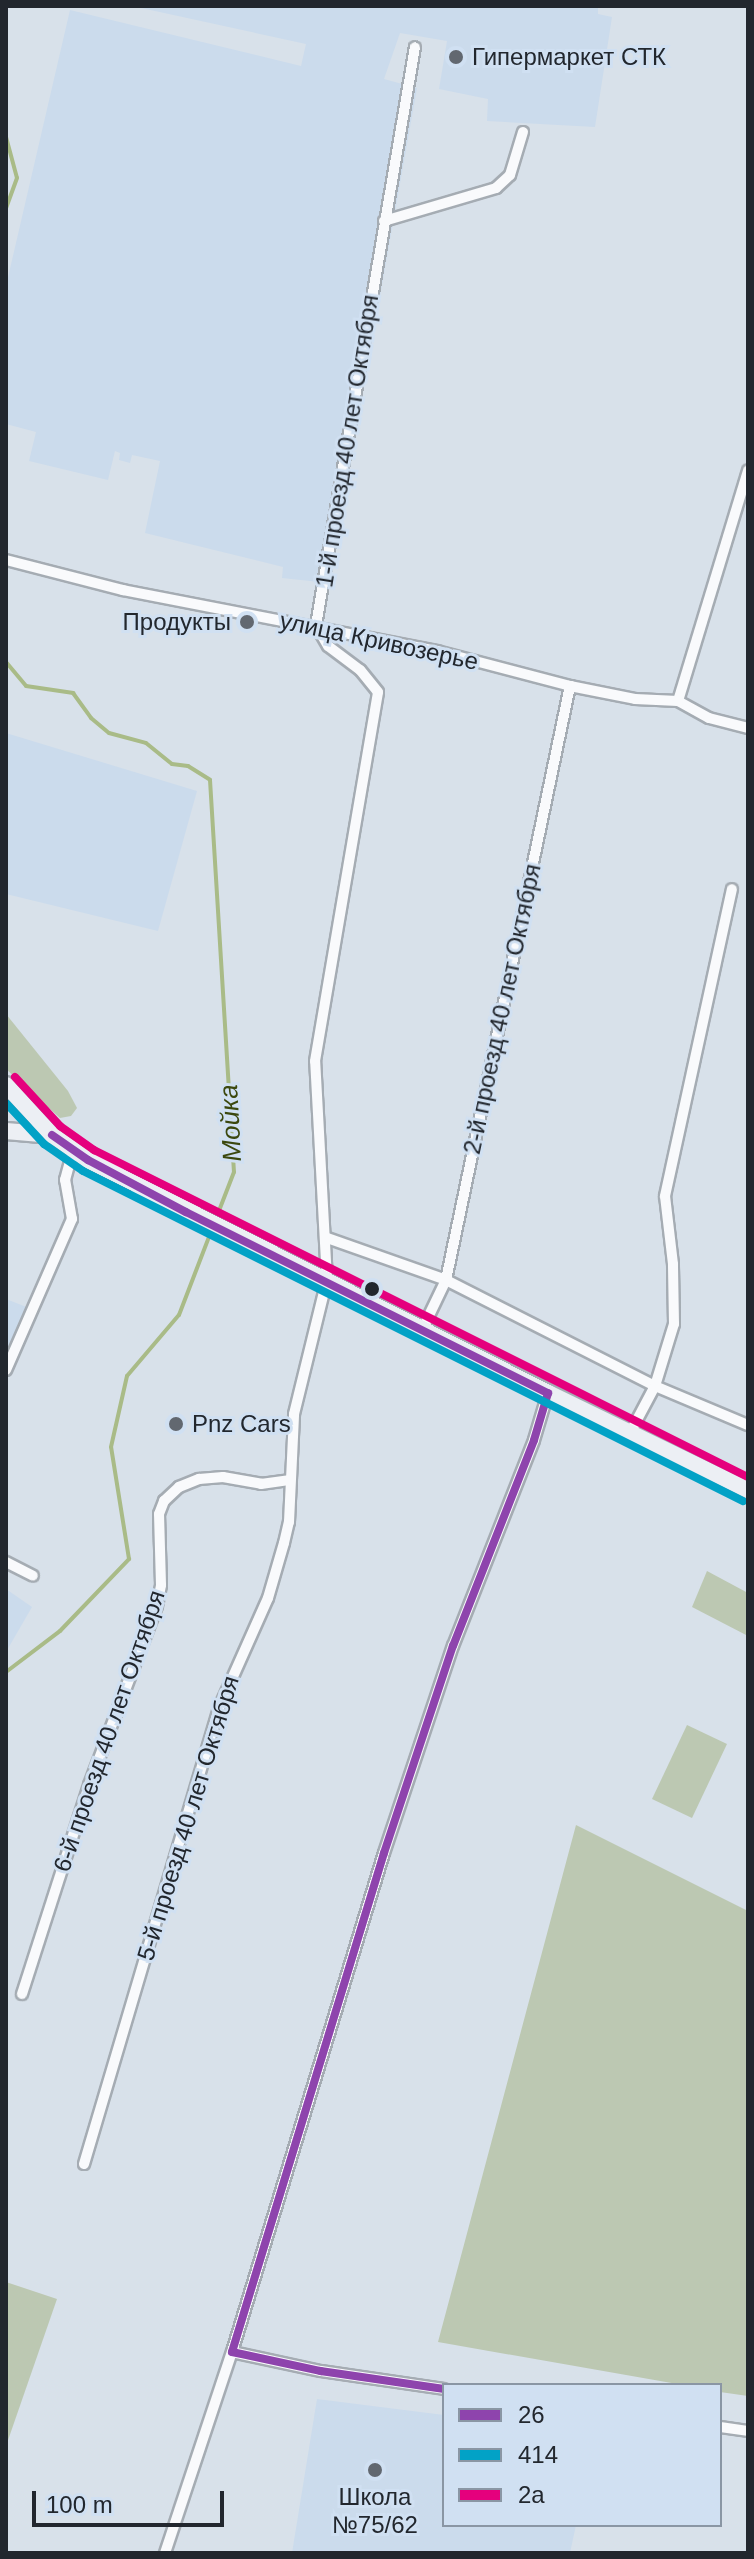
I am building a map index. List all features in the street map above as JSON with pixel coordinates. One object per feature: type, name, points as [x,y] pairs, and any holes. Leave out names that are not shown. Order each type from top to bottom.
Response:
[{"type":"main road","points":[[6,1085],[52,1135],[73,1151],[186,1212],[748,1490]]},
{"type":"main road","points":[[6,1131],[52,1135]]},
{"type":"street","name":"1-й проезд 40 лет Октября","points":[[316,625],[415,47]]},
{"type":"street","points":[[384,221],[496,188],[510,175],[523,132]]},
{"type":"street","points":[[678,701],[748,470]]},
{"type":"street","name":"улица Кривозерье","points":[[6,560],[123,590],[316,625],[437,651],[570,686],[635,699],[678,701],[709,718],[748,728]]},
{"type":"street","points":[[316,625],[328,646],[360,670],[378,692],[315,1061],[327,1238],[446,1280],[655,1386],[748,1425]]},
{"type":"street","name":"2-й проезд 40 лет Октября","points":[[423,1328],[446,1280],[570,686]]},
{"type":"street","points":[[630,1433],[655,1386],[674,1324],[673,1264],[665,1196],[732,889]]},
{"type":"street","points":[[6,1370],[72,1219],[65,1180],[73,1151]]},
{"type":"street","name":"5-й проезд 40 лет Октября","points":[[84,2164],[219,1708],[271,1589],[289,1522],[289,1480],[299,1381],[327,1280],[327,1238]]},
{"type":"street","points":[[165,2553],[232,2352],[384,1853],[453,1646],[534,1440],[548,1393]]},
{"type":"street","name":"6-й проезд 40 лет Октября","points":[[22,1994],[89,1785],[157,1606],[161,1585],[159,1514],[164,1501],[185,1484],[212,1477],[261,1484],[289,1480]]},
{"type":"street","points":[[6,1562],[33,1576]]},
{"type":"street","points":[[232,2352],[321,2371],[442,2389]]},
{"type":"street","points":[[722,2427],[748,2431]]},
{"type":"shaded area","points":[[132,6],[586,6],[598,8],[598,14],[612,17],[595,127],[487,121],[488,99],[439,89],[447,41],[400,33],[384,79],[417,88],[329,583],[282,578],[283,567],[145,533],[160,461],[132,455],[130,463],[119,460],[120,453],[115,451],[108,480],[29,461],[36,432],[6,424],[6,286],[70,10],[301,66],[306,44]]},
{"type":"shaded area","points":[[6,733],[197,791],[158,931],[6,894]]},
{"type":"shaded area","points":[[6,1299],[29,1308],[6,1354]]},
{"type":"shaded area","points":[[6,1589],[32,1607],[6,1652]]},
{"type":"shaded area","name":"Школа №75/62","points":[[317,2399],[442,2415],[442,2527],[576,2527],[570,2553],[292,2553]]},
{"type":"green space","points":[[6,1014],[68,1091],[77,1108],[71,1116],[60,1118],[6,1069]]},
{"type":"green space","points":[[707,1571],[748,1593],[748,1636],[692,1607]]},
{"type":"green space","points":[[687,1725],[727,1744],[692,1818],[652,1799]]},
{"type":"green space","points":[[576,1825],[748,1911],[748,2396],[722,2392],[722,2383],[672,2383],[438,2342]]},
{"type":"green space","points":[[6,2282],[57,2299],[6,2446]]},
{"type":"waterway","name":"Мойка","points":[[6,137],[17,178],[6,209]]},
{"type":"waterway","name":"Мойка","points":[[6,662],[26,686],[73,693],[91,718],[109,733],[146,743],[172,764],[188,766],[210,780],[234,1172],[215,1221]]},
{"type":"waterway","name":"Мойка","points":[[6,1672],[60,1631],[129,1559],[111,1447],[127,1376],[179,1315],[212,1229]]},
{"type":"transit line","name":"2а","points":[[15,1077],[60,1126],[94,1150],[748,1477]]},
{"type":"transit line","name":"414","points":[[6,1103],[44,1144],[83,1171],[743,1501]]},
{"type":"transit line","name":"26","points":[[52,1135],[88,1160],[186,1212],[548,1393]]},
{"type":"transit line","name":"26","points":[[232,2352],[384,1853],[453,1646],[534,1440],[548,1393]]},
{"type":"transit line","name":"26","points":[[232,2352],[321,2371],[442,2389]]},
{"type":"place","name":"Гипермаркет СТК","points":[[456,57]]},
{"type":"place","name":"Продукты","points":[[247,622]]},
{"type":"place","name":"Pnz Cars","points":[[176,1424]]},
{"type":"place","name":"Школа №75/62","points":[[375,2470]]}]
